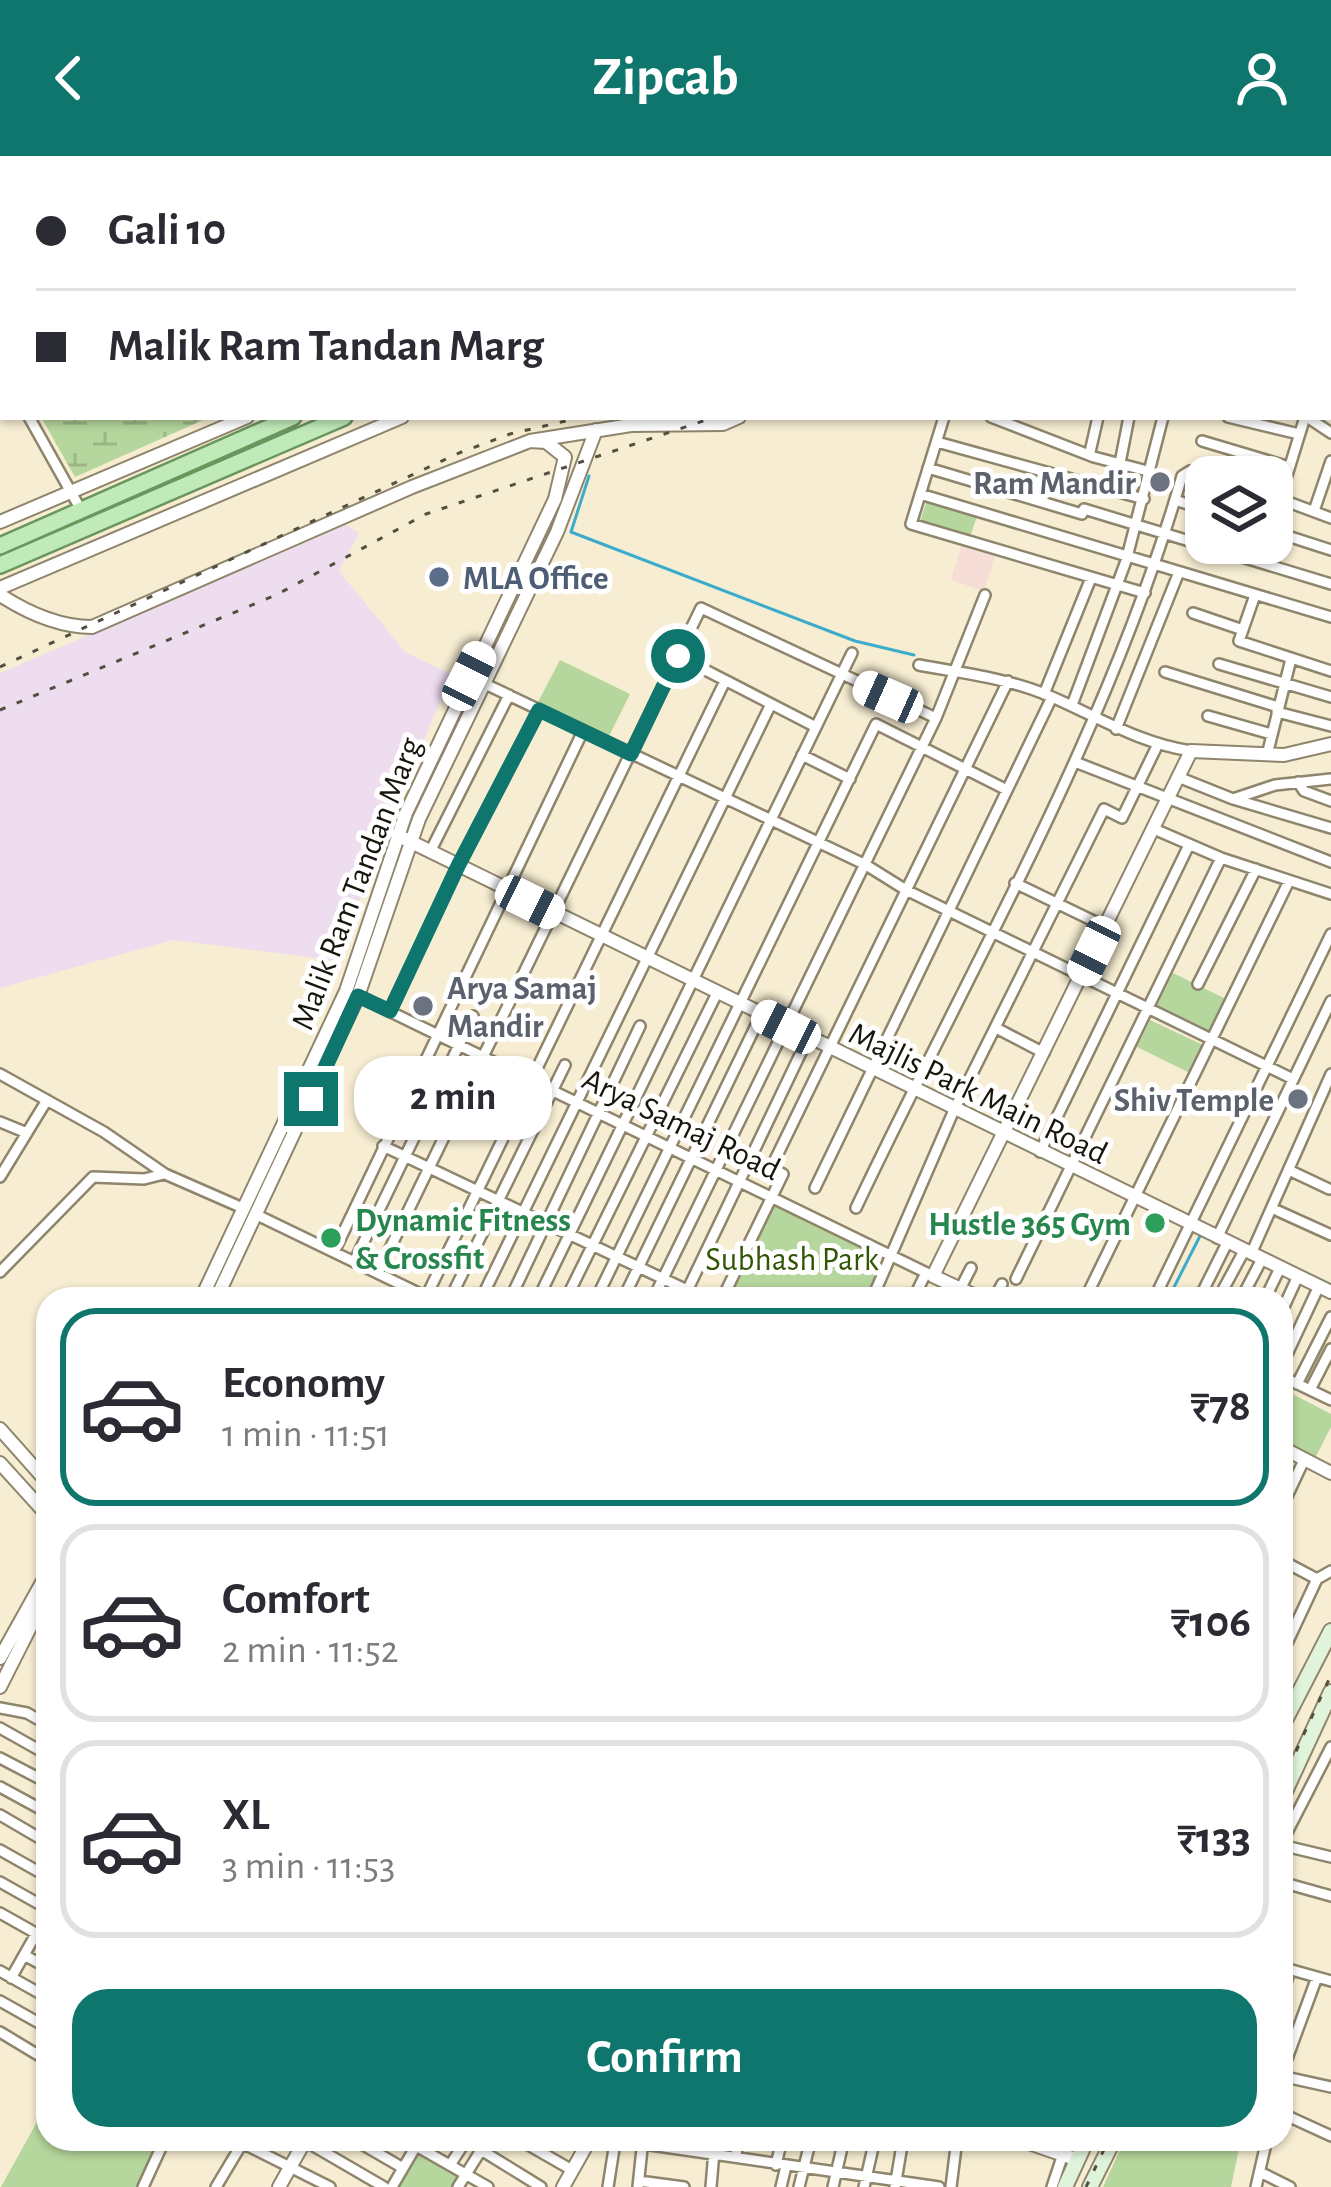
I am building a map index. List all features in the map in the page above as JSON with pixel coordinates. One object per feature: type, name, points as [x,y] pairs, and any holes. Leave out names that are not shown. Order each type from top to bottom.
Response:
[{"type":"main road","points":[[0,546],[286,420]]},
{"type":"main road","points":[[0,565],[337,420]]},
{"type":"main road","points":[[1293,1700],[1331,1631]]},
{"type":"main road","points":[[1293,1774],[1331,1691]]},
{"type":"main road","points":[[1065,2187],[1082,2151]]},
{"type":"main road","points":[[1090,2187],[1108,2151]]},
{"type":"street","points":[[31,420],[81,510]]},
{"type":"street","points":[[0,522],[240,420]]},
{"type":"street","points":[[395,420],[0,592],[19,607],[67,626],[92,627],[394,494],[530,441],[632,425],[732,420]]},
{"type":"street","points":[[943,420],[911,524],[1145,593]]},
{"type":"street","points":[[999,420],[1150,472]]},
{"type":"street","points":[[1090,452],[1097,420]]},
{"type":"street","points":[[1120,463],[1128,420]]},
{"type":"street","points":[[1072,706],[1127,558],[1162,420]]},
{"type":"street","points":[[1241,420],[1299,434]]},
{"type":"street","points":[[1292,456],[1305,420]]},
{"type":"street","name":"Malik Ram Tandan Marg","points":[[221,1287],[352,994],[403,838],[424,790],[543,527],[596,430]]},
{"type":"street","points":[[1202,440],[1254,456]]},
{"type":"street","points":[[530,441],[556,446],[571,471]]},
{"type":"street","points":[[937,442],[1144,499]]},
{"type":"street","points":[[1314,511],[1326,497],[1330,461]]},
{"type":"street","points":[[928,468],[1082,514],[1084,509],[1138,523],[1331,584]]},
{"type":"street","points":[[856,1208],[1095,719],[1145,593],[1185,473]]},
{"type":"street","points":[[920,494],[1331,617]]},
{"type":"street","points":[[1175,500],[1185,503]]},
{"type":"street","points":[[1293,503],[1331,518]]},
{"type":"street","points":[[1293,538],[1331,550]]},
{"type":"street","points":[[1116,729],[1179,572]]},
{"type":"street","points":[[815,1188],[1007,790],[1091,578]]},
{"type":"street","points":[[1255,595],[1239,641],[1331,671]]},
{"type":"street","points":[[659,1287],[923,746],[985,596]]},
{"type":"street","points":[[379,1274],[700,608],[936,718]]},
{"type":"street","points":[[1193,613],[1243,630]]},
{"type":"street","points":[[544,1287],[852,653]]},
{"type":"street","points":[[678,656],[816,727]]},
{"type":"street","points":[[1267,755],[1291,659]]},
{"type":"street","points":[[1219,664],[1331,698]]},
{"type":"street","points":[[919,665],[1008,681],[1157,746],[1267,755],[1331,744]]},
{"type":"street","points":[[1165,672],[1331,726]]},
{"type":"street","points":[[476,680],[819,842],[906,890],[1293,1078]]},
{"type":"street","points":[[434,1287],[725,681]]},
{"type":"street","points":[[728,1287],[783,1174],[771,1168],[1008,681]]},
{"type":"street","points":[[430,852],[509,695]]},
{"type":"street","points":[[487,1287],[771,704]]},
{"type":"street","points":[[390,1011],[539,710]]},
{"type":"street","points":[[1208,716],[1271,734]]},
{"type":"street","points":[[602,1287],[876,724],[1007,790]]},
{"type":"street","points":[[334,1252],[583,730]]},
{"type":"street","points":[[878,1287],[954,1109],[1104,809],[1122,818],[1157,746]]},
{"type":"street","points":[[921,1287],[1004,1134],[1191,751]]},
{"type":"street","points":[[802,755],[850,779]]},
{"type":"street","points":[[1075,762],[1331,862]]},
{"type":"street","points":[[1178,777],[1331,828]]},
{"type":"street","points":[[1233,799],[1275,784],[1331,779]]},
{"type":"street","points":[[1298,782],[1304,791],[1331,801]]},
{"type":"street","points":[[1154,829],[1221,858],[1331,894]]},
{"type":"street","name":"Majlis Park Main Road","points":[[403,838],[740,1004],[783,1034],[808,1038],[1325,1289]]},
{"type":"street","points":[[1040,1152],[1189,844]]},
{"type":"street","points":[[1016,1279],[1221,858]]},
{"type":"street","points":[[1198,984],[1256,869]]},
{"type":"street","points":[[1091,1287],[1289,881]]},
{"type":"street","points":[[1015,883],[1106,927]]},
{"type":"street","points":[[1160,1287],[1331,934]]},
{"type":"street","points":[[572,1287],[716,993]]},
{"type":"street","name":"Arya Samaj Road","points":[[352,994],[772,1196],[947,1287]]},
{"type":"street","points":[[1204,1287],[1331,1001]]},
{"type":"street","points":[[629,1287],[761,1015]]},
{"type":"street","points":[[354,1262],[472,1016]]},
{"type":"street","points":[[516,1287],[640,1026]]},
{"type":"street","points":[[996,1028],[1044,1053]]},
{"type":"street","points":[[754,1029],[783,1034]]},
{"type":"street","points":[[689,1287],[808,1038]]},
{"type":"street","points":[[456,1287],[565,1065]]},
{"type":"street","points":[[0,1074],[104,1132],[165,1174],[406,1287]]},
{"type":"street","points":[[1244,1287],[1252,1255],[1331,1074]]},
{"type":"street","points":[[0,1177],[47,1100]]},
{"type":"street","points":[[0,1122],[27,1132]]},
{"type":"street","points":[[383,1146],[679,1287]]},
{"type":"street","points":[[1293,1172],[1330,1188]]},
{"type":"street","points":[[0,1272],[93,1177],[144,1179],[165,1174]]},
{"type":"street","points":[[1278,1211],[1331,1234]]},
{"type":"street","name":"Malik Ram Tandan Marg","points":[[208,1287],[251,1212]]},
{"type":"street","points":[[1227,1287],[1252,1255]]},
{"type":"street","points":[[962,1287],[971,1268]]},
{"type":"street","points":[[1270,1287],[1280,1268]]},
{"type":"street","points":[[1293,1287],[1298,1276]]},
{"type":"street","points":[[1293,1349],[1325,1289]]},
{"type":"street","points":[[1298,1384],[1331,1317]]},
{"type":"street","points":[[1310,1390],[1331,1349]]},
{"type":"street","points":[[1293,1380],[1330,1396]]},
{"type":"street","points":[[0,1429],[36,1470]]},
{"type":"street","points":[[1293,1456],[1331,1472]]},
{"type":"street","points":[[1293,1483],[1304,1460]]},
{"type":"street","points":[[0,1463],[36,1503]]},
{"type":"street","points":[[1293,1566],[1317,1579]]},
{"type":"street","points":[[1293,1630],[1317,1579],[1331,1571]]},
{"type":"street","points":[[0,1658],[36,1593]]},
{"type":"street","points":[[0,1687],[36,1616]]},
{"type":"street","points":[[0,1708],[36,1718]]},
{"type":"street","points":[[0,1728],[36,1748]]},
{"type":"street","points":[[1293,1821],[1331,1747]]},
{"type":"street","points":[[0,1757],[36,1779]]},
{"type":"street","points":[[0,1787],[36,1806]]},
{"type":"street","points":[[0,1816],[36,1836]]},
{"type":"street","points":[[1293,1848],[1331,1858]]},
{"type":"street","points":[[0,1850],[36,1870]]},
{"type":"street","points":[[0,1882],[36,1902]]},
{"type":"street","points":[[1293,1886],[1331,1897]]},
{"type":"street","points":[[0,1913],[36,1934],[11,1978]]},
{"type":"street","points":[[25,1954],[36,1961]]},
{"type":"street","points":[[0,1971],[36,1992]]},
{"type":"street","points":[[1293,1971],[1331,1982]]},
{"type":"street","points":[[1293,2038],[1317,1977]]},
{"type":"street","points":[[0,2001],[36,2021]]},
{"type":"street","points":[[0,2032],[36,2054]]},
{"type":"street","points":[[1293,2079],[1331,2087]]},
{"type":"street","points":[[1293,2119],[1331,2136]]},
{"type":"street","points":[[148,2185],[161,2151]]},
{"type":"street","points":[[216,2187],[242,2151]]},
{"type":"street","points":[[265,2151],[330,2187]]},
{"type":"street","points":[[279,2187],[299,2151]]},
{"type":"street","points":[[324,2151],[388,2187],[413,2151]]},
{"type":"street","points":[[374,2151],[403,2168]]},
{"type":"street","points":[[425,2151],[488,2187]]},
{"type":"street","points":[[450,2165],[457,2151]]},
{"type":"street","points":[[458,2187],[480,2151]]},
{"type":"street","points":[[483,2151],[541,2187]]},
{"type":"street","points":[[533,2151],[570,2181],[584,2151]]},
{"type":"street","points":[[608,2187],[611,2151]]},
{"type":"street","points":[[642,2151],[639,2184],[684,2187]]},
{"type":"street","points":[[699,2151],[837,2173],[865,2182],[939,2187]]},
{"type":"street","points":[[711,2187],[713,2151]]},
{"type":"street","points":[[736,2158],[737,2151]]},
{"type":"street","points":[[781,2187],[782,2151]]},
{"type":"street","points":[[799,2187],[808,2151]]},
{"type":"street","points":[[833,2187],[842,2151]]},
{"type":"street","points":[[865,2182],[872,2151]]},
{"type":"street","points":[[896,2184],[901,2151]]},
{"type":"street","points":[[952,2187],[956,2151]]},
{"type":"street","points":[[1052,2151],[1078,2160]]},
{"type":"street","points":[[1052,2187],[1062,2151]]},
{"type":"street","points":[[1256,2187],[1264,2151]]},
{"type":"street","points":[[1260,2172],[1290,2187]]},
{"type":"shaded area","points":[[346,525],[359,533],[339,571],[405,652],[457,677],[437,708],[339,961],[173,940],[0,988],[0,673]]},
{"type":"shaded area","points":[[961,546],[995,556],[984,591],[951,580]]},
{"type":"green space","points":[[43,420],[203,420],[75,477]]},
{"type":"green space","points":[[927,500],[977,516],[970,537],[920,521]]},
{"type":"green space","points":[[560,660],[630,694],[608,738],[538,702]]},
{"type":"green space","points":[[1173,973],[1226,999],[1210,1031],[1157,1005]]},
{"type":"green space","points":[[1150,1020],[1203,1045],[1190,1073],[1137,1047]]},
{"type":"green space","name":"Subhash Park","points":[[773,1202],[878,1256],[874,1264],[881,1268],[871,1287],[733,1287]]},
{"type":"green space","points":[[1293,1394],[1331,1414],[1331,1427],[1314,1460],[1293,1449]]},
{"type":"green space","points":[[36,2124],[36,2151],[159,2151],[143,2187],[1,2187]]},
{"type":"green space","points":[[1120,2151],[1238,2151],[1231,2187],[1103,2187]]},
{"type":"green space","points":[[418,2152],[460,2176],[454,2187],[398,2187]]},
{"type":"waterway","points":[[589,476],[571,532],[855,641],[914,655]]},
{"type":"waterway","points":[[1174,1287],[1200,1236]]},
{"type":"railway","points":[[0,667],[459,453],[510,434],[570,420]]},
{"type":"railway","points":[[0,710],[276,595],[426,514],[706,420]]},
{"type":"railway","points":[[1293,1758],[1331,1675]]},
{"type":"railway","points":[[1086,2187],[1103,2151]]},
{"type":"place","name":"Ram Mandir","points":[[1160,482]]},
{"type":"place","name":"MLA Office","points":[[439,577]]},
{"type":"place","name":"Arya Samaj Mandir","points":[[423,1006]]},
{"type":"place","name":"Shiv Temple","points":[[1298,1099]]},
{"type":"place","name":"Hustle 365 Gym","points":[[1155,1223]]},
{"type":"place","name":"Dynamic Fitness & Crossfit","points":[[331,1238]]},
{"type":"route","points":[[311,1099],[358,996],[390,1011],[539,710],[631,754],[678,656]]}]
